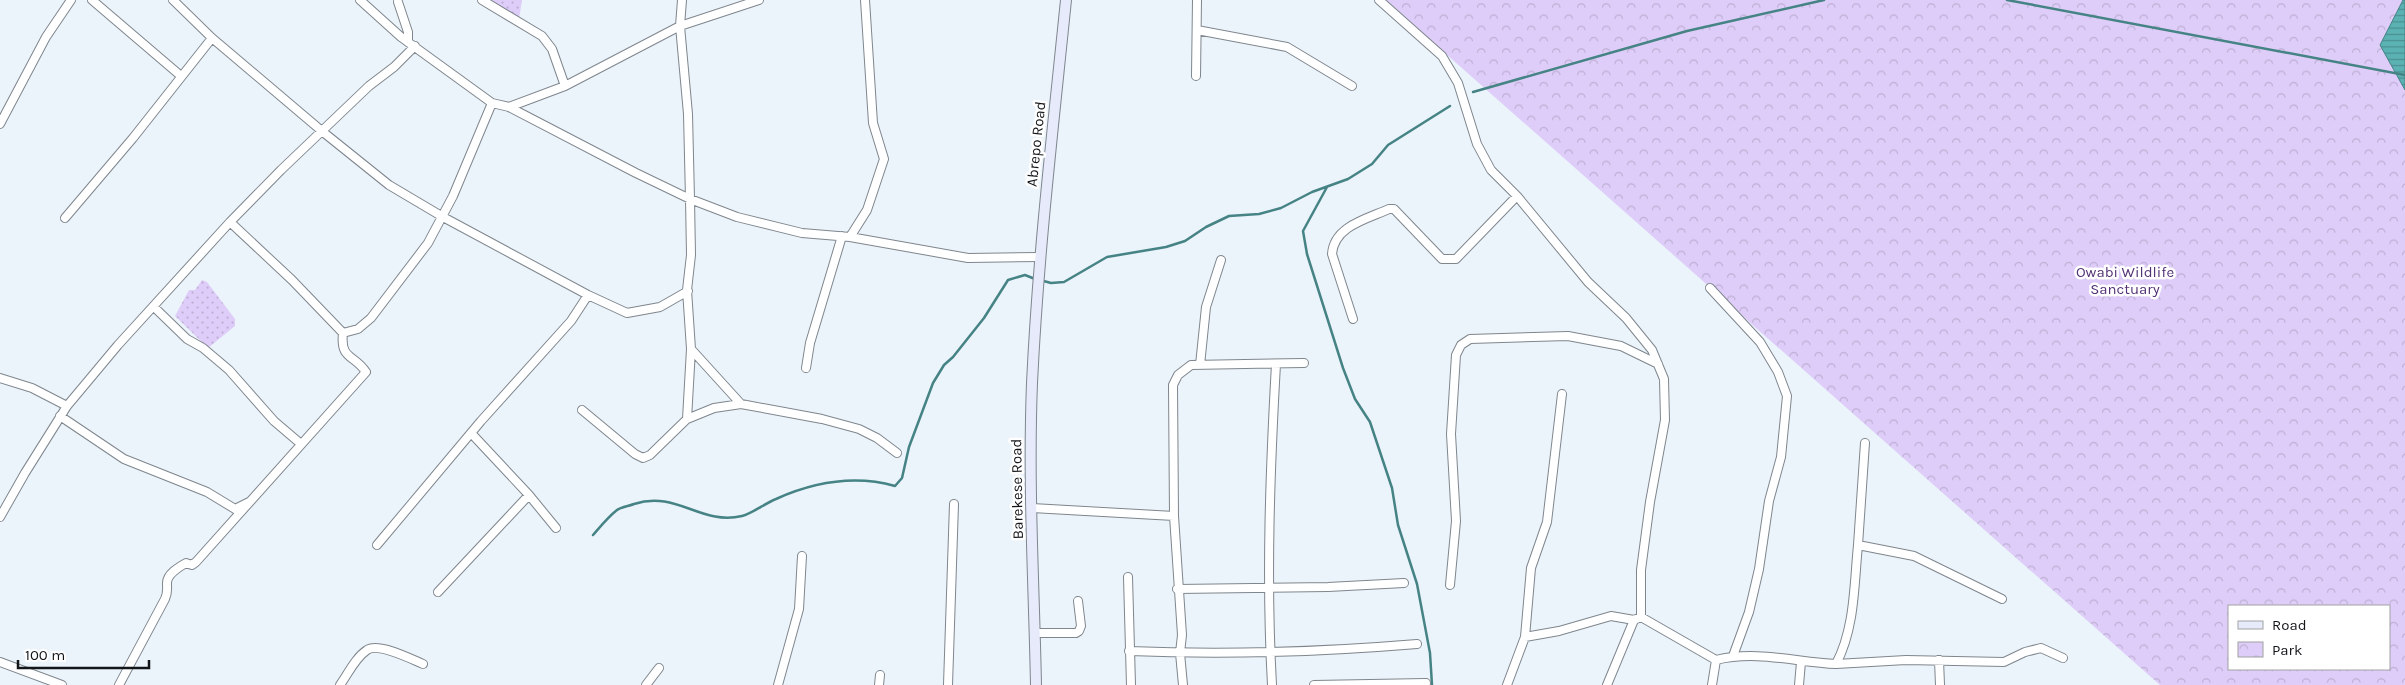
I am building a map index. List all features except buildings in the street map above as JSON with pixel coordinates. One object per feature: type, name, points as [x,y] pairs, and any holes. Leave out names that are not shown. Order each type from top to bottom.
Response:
[{"type":"main road","name":"Abrepo Road","points":[[1038,292],[1066,0]]},
{"type":"main road","name":"Barekese Road","points":[[1036,685],[1032,508],[1032,383],[1038,292]]},
{"type":"street","points":[[0,124],[46,37],[71,0]]},
{"type":"street","points":[[92,0],[181,76]]},
{"type":"street","points":[[173,0],[212,38],[389,185],[443,216],[627,313],[660,307],[688,291]]},
{"type":"street","points":[[360,0],[412,44],[492,103],[509,107],[690,199],[737,217],[802,233],[846,236],[968,258],[1040,257]]},
{"type":"street","points":[[482,0],[542,36],[552,49],[565,86]]},
{"type":"street","points":[[682,0],[680,26],[688,114],[690,199],[688,291],[691,350],[687,418]]},
{"type":"street","points":[[509,107],[565,86],[680,26],[759,0]]},
{"type":"street","points":[[806,368],[810,343],[846,236],[866,210],[884,159],[873,123],[865,0]]},
{"type":"street","points":[[1196,76],[1197,0]]},
{"type":"street","points":[[1379,0],[1442,56],[1458,83],[1477,144],[1491,170],[1517,196],[1588,282],[1626,318],[1652,350],[1664,379],[1666,420],[1650,502],[1638,618],[1607,685]]},
{"type":"street","points":[[398,2],[412,44]]},
{"type":"street","points":[[1197,30],[1287,47],[1352,86]]},
{"type":"street","points":[[65,218],[133,138],[212,38]]},
{"type":"street","points":[[0,518],[66,406],[230,222],[281,170],[323,132],[369,86],[394,67],[412,44]]},
{"type":"street","points":[[343,333],[358,329],[371,318],[428,243],[443,216],[492,103]]},
{"type":"street","points":[[1353,319],[1332,254],[1333,245],[1343,230],[1389,209],[1394,209],[1442,259],[1451,261],[1456,260],[1517,196]]},
{"type":"street","points":[[123,684],[132,658],[167,596],[167,583],[172,573],[186,563],[192,564],[196,562],[255,499],[301,444],[366,372],[345,354],[342,345],[343,333],[292,280],[230,222]]},
{"type":"street","points":[[1200,365],[1206,307],[1221,260]]},
{"type":"street","points":[[1710,288],[1760,342],[1778,372],[1788,396],[1781,458],[1769,501],[1759,569],[1749,612],[1733,656]]},
{"type":"street","points":[[377,545],[471,433],[571,321],[588,294]]},
{"type":"street","points":[[154,307],[187,339],[203,348],[230,370],[274,421],[301,444]]},
{"type":"street","points":[[1450,585],[1456,521],[1451,434],[1456,355],[1461,345],[1470,339],[1568,336],[1621,346],[1658,364]]},
{"type":"street","points":[[691,350],[741,404]]},
{"type":"street","points":[[1183,685],[1180,653],[1182,635],[1174,516],[1173,385],[1178,375],[1191,365],[1304,363]]},
{"type":"street","points":[[1272,685],[1268,589],[1270,473],[1276,364]]},
{"type":"street","points":[[0,378],[32,388],[66,406]]},
{"type":"street","points":[[1506,685],[1525,637],[1531,568],[1546,522],[1562,394]]},
{"type":"street","points":[[582,410],[643,458],[650,455],[687,418],[714,408],[741,404],[822,419],[859,429],[877,438],[897,453]]},
{"type":"street","points":[[60,416],[124,459],[207,492],[235,509],[255,499]]},
{"type":"street","points":[[471,433],[529,495],[556,528]]},
{"type":"street","points":[[1836,664],[1843,650],[1850,625],[1865,443]]},
{"type":"street","points":[[438,592],[529,495]]},
{"type":"street","points":[[948,685],[954,504]]},
{"type":"street","points":[[1032,508],[1174,516]]},
{"type":"street","points":[[1858,545],[1914,556],[2002,598]]},
{"type":"street","points":[[778,685],[799,609],[802,556]]},
{"type":"street","points":[[1128,577],[1131,685]]},
{"type":"street","points":[[1178,589],[1268,589],[1404,583]]},
{"type":"street","points":[[1035,634],[1076,633],[1079,631],[1081,626],[1078,602]]},
{"type":"street","points":[[1525,637],[1559,631],[1611,616],[1638,618],[1716,660],[1733,656],[1781,658],[1801,662],[1836,664],[1873,661],[1939,660],[2004,662],[2025,652],[2041,648],[2063,658]]},
{"type":"street","points":[[1129,651],[1180,653],[1332,651],[1417,644]]},
{"type":"street","points":[[340,685],[355,663],[367,650],[374,647],[399,654],[423,664]]},
{"type":"street","points":[[1712,685],[1716,660]]},
{"type":"street","points":[[1939,660],[1940,685]]},
{"type":"street","points":[[0,662],[62,685]]},
{"type":"street","points":[[1799,685],[1801,662]]},
{"type":"street","points":[[646,685],[659,668]]},
{"type":"street","points":[[879,685],[880,675]]},
{"type":"street","points":[[1314,685],[1426,683]]},
{"type":"green space","points":[[493,0],[522,0],[519,19],[492,1]]},
{"type":"green space","name":"Owabi Wildlife Sanctuary","points":[[1385,0],[2405,0],[2405,685],[2160,685]]},
{"type":"green space","points":[[202,280],[207,282],[235,319],[235,326],[208,348],[175,316],[189,290],[195,290]]},
{"type":"water","points":[[2403,0],[2405,0],[2405,90],[2380,45]]},
{"type":"waterway","points":[[1473,92],[1687,31],[1824,0]]},
{"type":"waterway","points":[[2007,0],[2405,75]]},
{"type":"waterway","points":[[1040,280],[1051,283],[1064,282],[1107,257],[1166,247],[1185,241],[1206,227],[1229,216],[1259,214],[1281,208],[1312,192],[1348,179],[1372,164],[1388,145],[1450,106]]},
{"type":"waterway","points":[[1327,187],[1303,231],[1307,254],[1343,368],[1355,399],[1370,422],[1392,488],[1398,525],[1417,584],[1430,653],[1432,685]]},
{"type":"waterway","points":[[593,535],[619,509],[649,501],[663,501],[701,513],[727,518],[746,515],[790,493],[835,482],[865,481],[895,486],[902,478],[909,447],[933,383],[944,365],[953,357],[984,318],[1008,280],[1025,275],[1035,279]]}]
